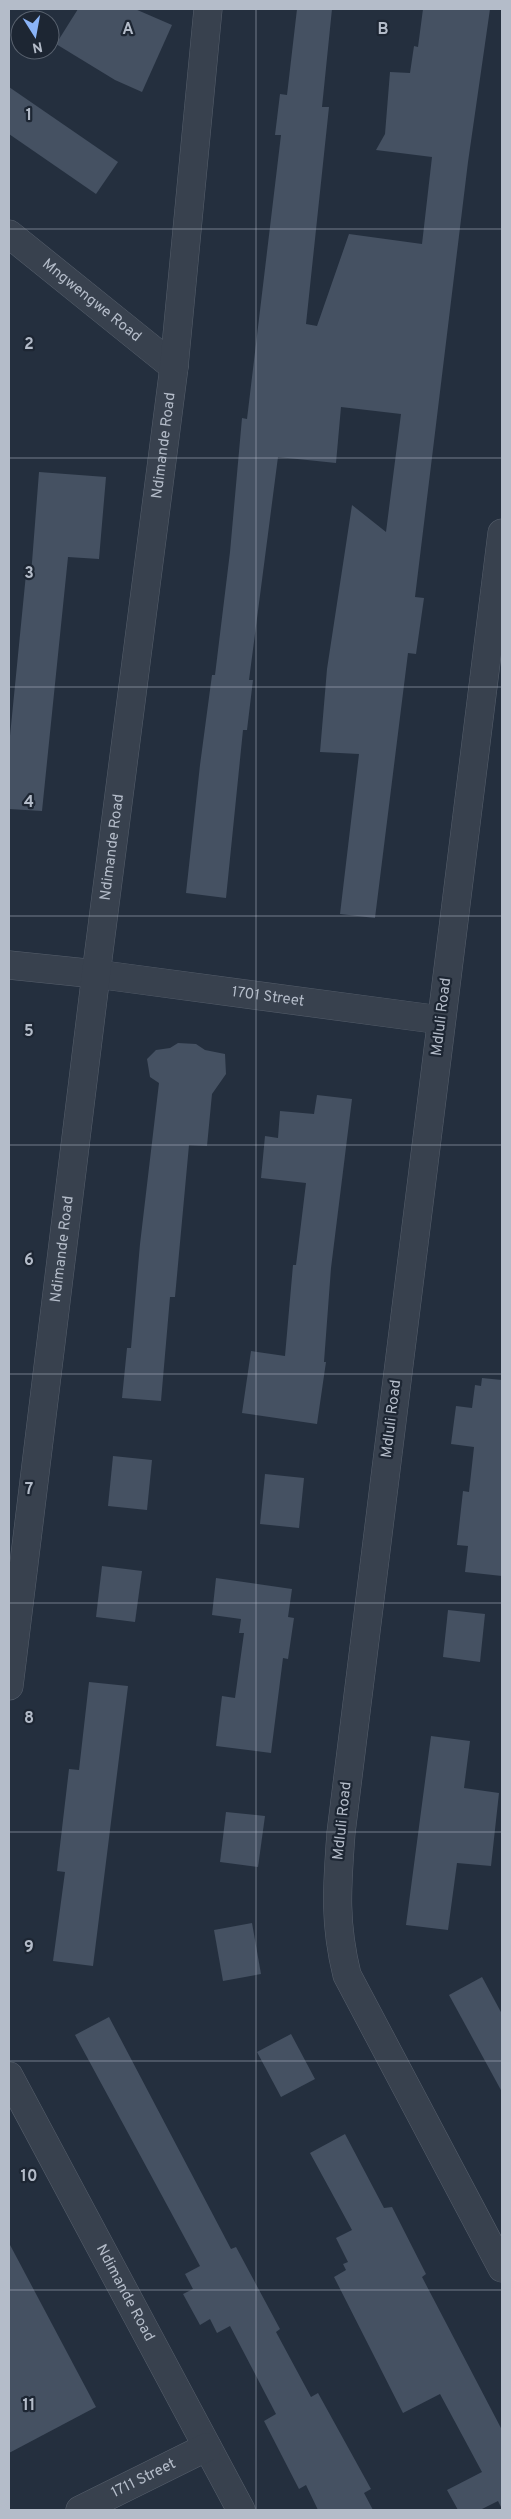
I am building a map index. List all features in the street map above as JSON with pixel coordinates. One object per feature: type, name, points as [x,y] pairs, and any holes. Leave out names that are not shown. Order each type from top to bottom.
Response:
[{"type":"street","name":"Ndimande Road","points":[[9,1686],[96,974],[174,367],[208,9]]},
{"type":"street","name":"Mngwengwe Road","points":[[9,234],[174,367]]},
{"type":"street","name":"Mdluli Road","points":[[502,533],[341,1833],[336,1902],[340,1944],[347,1975],[502,2268]]},
{"type":"street","name":"1701 Street","points":[[9,965],[96,974],[441,1020]]},
{"type":"street","name":"Ndimande Road","points":[[9,2076],[241,2510]]},
{"type":"street","name":"1711 Street","points":[[80,2510],[207,2447]]},
{"type":"building","points":[[78,9],[135,9],[172,25],[142,92],[115,80],[60,46],[60,38]]},
{"type":"building","points":[[297,9],[332,9],[322,107],[329,107],[306,324],[317,326],[349,234],[422,244],[432,157],[376,150],[385,134],[390,72],[410,73],[414,46],[418,47],[423,9],[490,9],[468,162],[415,597],[424,598],[416,654],[408,653],[375,918],[340,914],[359,754],[320,752],[327,669],[352,505],[386,532],[401,414],[341,407],[336,463],[278,457],[249,680],[253,680],[247,730],[243,730],[226,898],[186,893],[200,765],[212,675],[215,675],[230,552],[242,418],[247,419],[281,135],[275,135],[280,94],[287,95]]},
{"type":"building","points":[[9,87],[118,162],[96,194],[9,134]]},
{"type":"building","points":[[39,472],[106,477],[99,559],[68,557],[42,811],[9,809],[9,746],[26,574],[31,575]]},
{"type":"building","points":[[178,1043],[196,1044],[205,1050],[225,1054],[226,1074],[212,1094],[207,1146],[189,1145],[175,1297],[170,1297],[161,1401],[122,1398],[127,1348],[131,1348],[140,1244],[159,1083],[150,1077],[147,1059],[156,1050],[170,1048]]},
{"type":"building","points":[[317,1095],[352,1099],[331,1268],[324,1362],[326,1362],[317,1424],[242,1413],[251,1351],[285,1356],[293,1265],[296,1265],[306,1183],[261,1178],[265,1136],[278,1138],[280,1111],[314,1114]]},
{"type":"building","points":[[482,1378],[502,1380],[502,1576],[465,1572],[468,1546],[457,1545],[463,1491],[469,1492],[474,1447],[451,1444],[456,1406],[472,1408],[475,1385],[481,1386]]},
{"type":"building","points":[[113,1456],[152,1460],[147,1510],[108,1506]]},
{"type":"building","points":[[265,1474],[304,1478],[299,1528],[260,1524]]},
{"type":"building","points":[[102,1566],[142,1571],[135,1622],[96,1617]]},
{"type":"building","points":[[216,1578],[292,1589],[288,1617],[294,1618],[288,1659],[283,1658],[271,1753],[216,1746],[222,1696],[235,1698],[244,1633],[239,1633],[241,1619],[212,1615]]},
{"type":"building","points":[[448,1610],[485,1614],[480,1662],[443,1657]]},
{"type":"building","points":[[89,1682],[128,1686],[93,1966],[53,1961],[65,1872],[57,1871],[69,1769],[79,1770]]},
{"type":"building","points":[[431,1736],[470,1741],[464,1788],[499,1793],[491,1866],[457,1863],[448,1930],[406,1925]]},
{"type":"building","points":[[226,1812],[265,1816],[258,1867],[220,1862]]},
{"type":"building","points":[[252,1923],[261,1974],[223,1981],[214,1930]]},
{"type":"building","points":[[482,1977],[502,2014],[502,2092],[449,1995]]},
{"type":"building","points":[[109,2017],[231,2249],[236,2247],[280,2329],[276,2332],[311,2397],[318,2393],[371,2489],[364,2493],[373,2510],[318,2510],[306,2485],[299,2489],[264,2421],[276,2414],[230,2326],[217,2333],[210,2319],[200,2325],[183,2294],[193,2289],[185,2274],[200,2266],[75,2035]]},
{"type":"building","points":[[291,2034],[315,2079],[281,2097],[257,2052]]},
{"type":"building","points":[[345,2134],[384,2208],[392,2207],[426,2274],[422,2277],[502,2430],[502,2509],[498,2501],[480,2510],[458,2510],[447,2490],[482,2472],[440,2394],[403,2413],[334,2277],[346,2270],[343,2264],[348,2262],[336,2238],[352,2230],[310,2153]]},
{"type":"building","points":[[9,2243],[96,2407],[9,2453]]}]
